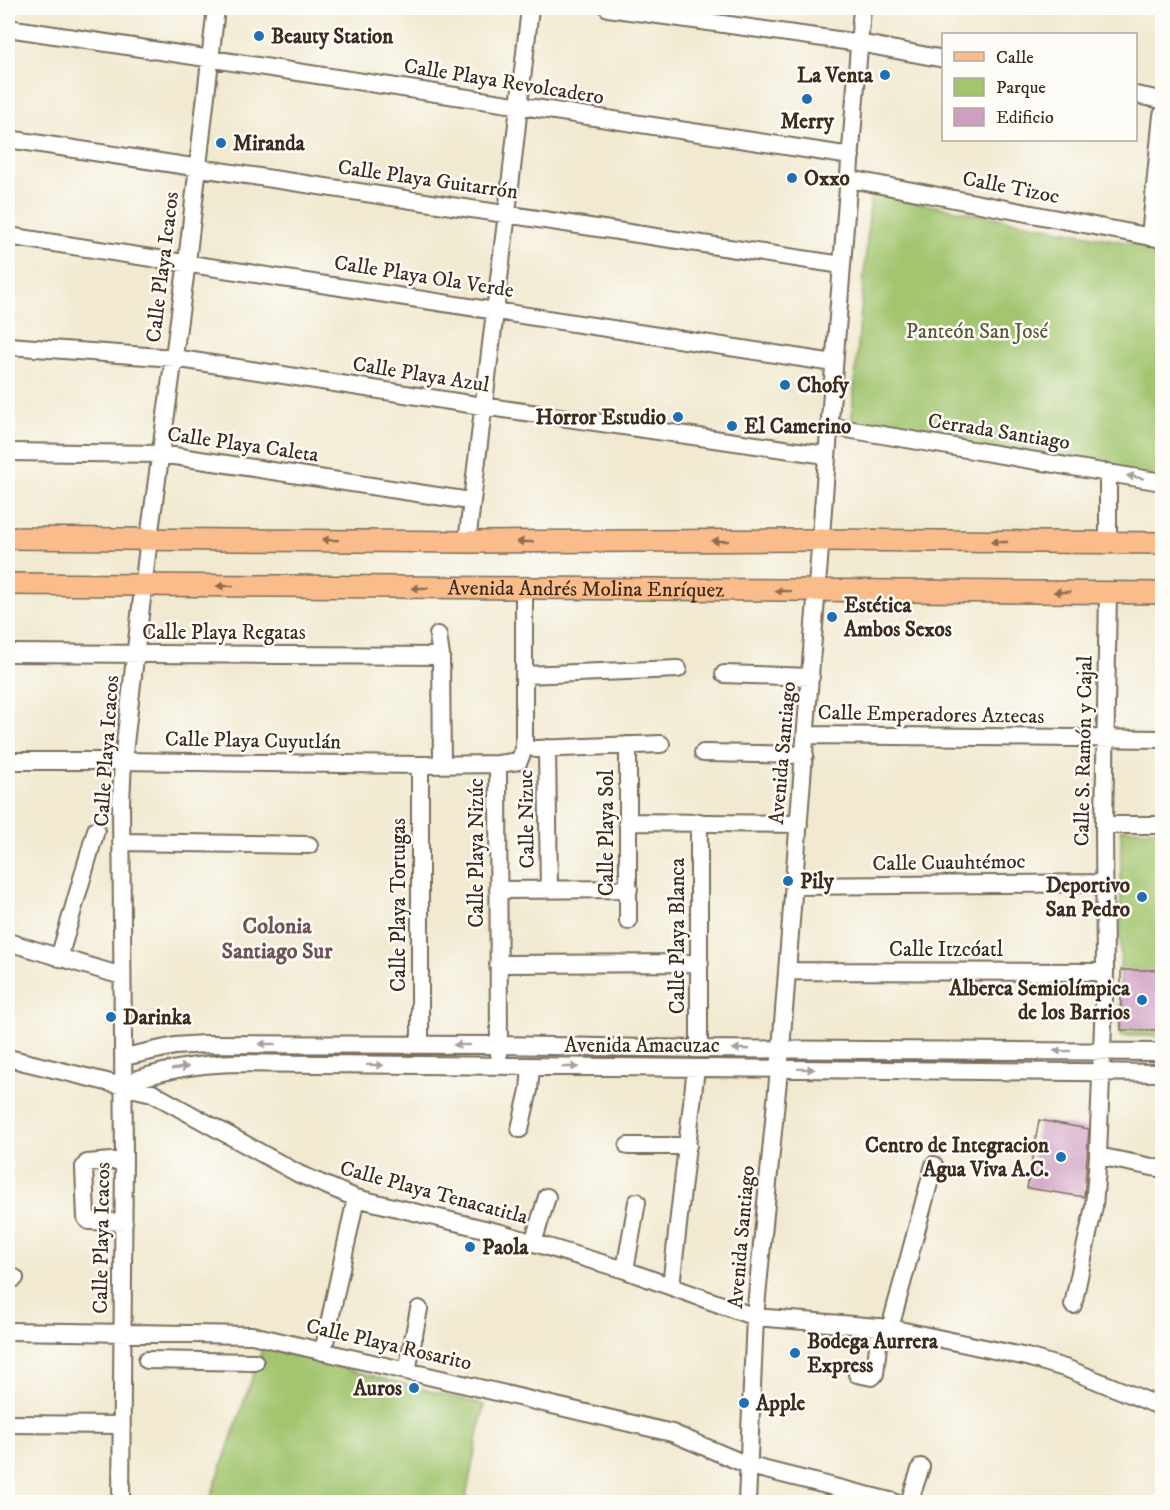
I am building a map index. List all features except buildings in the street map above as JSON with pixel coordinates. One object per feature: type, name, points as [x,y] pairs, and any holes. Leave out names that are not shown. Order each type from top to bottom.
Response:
[{"type":"main road","points":[[8,539],[149,538],[467,542],[821,540],[1162,543]]},
{"type":"main road","name":"Avenida Andrés Molina Enríquez","points":[[8,584],[1162,593]]},
{"type":"street","name":"Calle Playa Icacos","points":[[121,1503],[124,1222],[121,842],[123,760],[149,538],[187,262],[216,8]]},
{"type":"street","points":[[467,542],[470,501],[507,213],[530,8]]},
{"type":"street","points":[[608,8],[860,43],[942,58]]},
{"type":"street","name":"Avenida Santiago","points":[[747,1503],[755,1317],[781,1048],[807,735],[826,455],[862,8]]},
{"type":"street","name":"Calle Playa Revolcadero","points":[[8,28],[851,156]]},
{"type":"street","points":[[1137,95],[1162,100]]},
{"type":"street","points":[[1156,238],[1162,115]]},
{"type":"street","name":"Calle Playa Guitarrón","points":[[8,139],[842,265]]},
{"type":"street","name":"Calle Tizoc","points":[[850,179],[1156,238]]},
{"type":"street","name":"Calle Playa Ola Verde","points":[[8,236],[834,363]]},
{"type":"street","name":"Calle Playa Azul","points":[[8,346],[174,358],[482,406],[826,455]]},
{"type":"street","name":"Cerrada Santiago","points":[[829,426],[1162,482]]},
{"type":"street","name":"Calle Playa Caleta","points":[[8,452],[161,454],[470,501]]},
{"type":"street","points":[[1108,472],[1108,542]]},
{"type":"street","points":[[524,588],[524,749],[661,744]]},
{"type":"street","name":"Calle S. Ramón y Cajal","points":[[1073,1305],[1094,1206],[1098,1156],[1105,972],[1104,825],[1108,592]]},
{"type":"street","points":[[438,635],[441,656],[442,765]]},
{"type":"street","name":"Calle Playa Regatas","points":[[8,653],[441,656]]},
{"type":"street","points":[[524,675],[678,669]]},
{"type":"street","points":[[724,674],[811,677]]},
{"type":"street","name":"Calle Emperadores Aztecas","points":[[807,735],[1162,739]]},
{"type":"street","name":"Calle Playa Sol","points":[[628,745],[628,921]]},
{"type":"street","name":"Calle Nizuc","points":[[547,748],[549,890]]},
{"type":"street","name":"Calle Playa Nizúc","points":[[499,1066],[498,764],[519,761],[524,749]]},
{"type":"street","points":[[703,753],[805,755]]},
{"type":"street","name":"Calle Playa Cuyutlán","points":[[8,761],[498,764]]},
{"type":"street","name":"Calle Playa Tortugas","points":[[420,765],[420,1045]]},
{"type":"street","points":[[627,822],[799,824]]},
{"type":"street","name":"Calle Playa Blanca","points":[[699,822],[699,1049]]},
{"type":"street","points":[[1104,825],[1162,825]]},
{"type":"street","points":[[59,958],[96,830]]},
{"type":"street","points":[[121,842],[309,845]]},
{"type":"street","name":"Calle Cuauhtémoc","points":[[794,886],[1104,883]]},
{"type":"street","points":[[498,890],[629,889]]},
{"type":"street","points":[[8,942],[122,976]]},
{"type":"street","points":[[498,964],[700,963]]},
{"type":"street","name":"Calle Itzcóatl","points":[[787,971],[1105,972]]},
{"type":"street","name":"Avenida Amacuzac","points":[[124,1057],[175,1046],[204,1044],[1162,1052]]},
{"type":"street","name":"Calle Playa Tenacatitla","points":[[8,1058],[124,1084],[152,1093],[299,1174],[356,1198],[533,1242],[625,1270],[755,1317],[885,1328],[1027,1357],[1068,1369],[1162,1407]]},
{"type":"street","name":"Avenida Amacuzac","points":[[124,1084],[152,1073],[206,1064],[1162,1073]]},
{"type":"street","points":[[520,1129],[529,1090],[531,1067]]},
{"type":"street","points":[[671,1287],[696,1068]]},
{"type":"street","points":[[628,1146],[688,1146]]},
{"type":"street","points":[[1098,1156],[1162,1169]]},
{"type":"street","points":[[124,1160],[87,1163],[84,1167],[86,1218],[89,1221],[124,1222]]},
{"type":"street","points":[[857,1374],[872,1377],[875,1374],[885,1328],[934,1165]]},
{"type":"street","points":[[533,1242],[547,1197]]},
{"type":"street","points":[[323,1352],[356,1198]]},
{"type":"street","points":[[625,1270],[637,1202]]},
{"type":"street","points":[[407,1371],[419,1308]]},
{"type":"street","name":"Calle Playa Rosarito","points":[[8,1332],[252,1335],[672,1433],[750,1466],[894,1503]]},
{"type":"street","points":[[190,1334],[190,1362]]},
{"type":"street","points":[[147,1360],[255,1362]]},
{"type":"street","points":[[8,1424],[122,1425]]},
{"type":"street","points":[[909,1503],[921,1467]]},
{"type":"green space","name":"Panteón San José","points":[[871,194],[1162,249],[1162,479],[851,425]]},
{"type":"green space","name":"Deportivo San Pedro","points":[[1121,829],[1162,830],[1162,1036],[1120,1036]]},
{"type":"green space","points":[[263,1347],[484,1405],[465,1502],[209,1502]]},
{"type":"place","name":"Beauty Station","points":[[259,36]]},
{"type":"place","name":"La Venta","points":[[885,75]]},
{"type":"place","name":"Merry","points":[[807,99]]},
{"type":"place","name":"Miranda","points":[[221,143]]},
{"type":"place","name":"Oxxo","points":[[792,178]]},
{"type":"place","name":"Chofy","points":[[785,385]]},
{"type":"place","name":"Horror Estudio","points":[[678,417]]},
{"type":"place","name":"El Camerino","points":[[732,426]]},
{"type":"place","name":"Estética Ambos Sexos","points":[[832,617]]},
{"type":"place","name":"Pily","points":[[788,881]]},
{"type":"place","name":"Deportivo San Pedro","points":[[1142,897]]},
{"type":"place","name":"Alberca Semiolímpica de los Barrios","points":[[1142,1000]]},
{"type":"place","name":"Darinka","points":[[111,1017]]},
{"type":"place","name":"Centro de Integracion Agua Viva A.C.","points":[[1061,1157]]},
{"type":"place","name":"Paola","points":[[470,1247]]},
{"type":"place","name":"Bodega Aurrera Express","points":[[795,1353]]},
{"type":"place","name":"Auros","points":[[414,1388]]},
{"type":"place","name":"Apple","points":[[744,1403]]},
{"type":"district","name":"Colonia Santiago Sur","points":[[277,938]]}]
